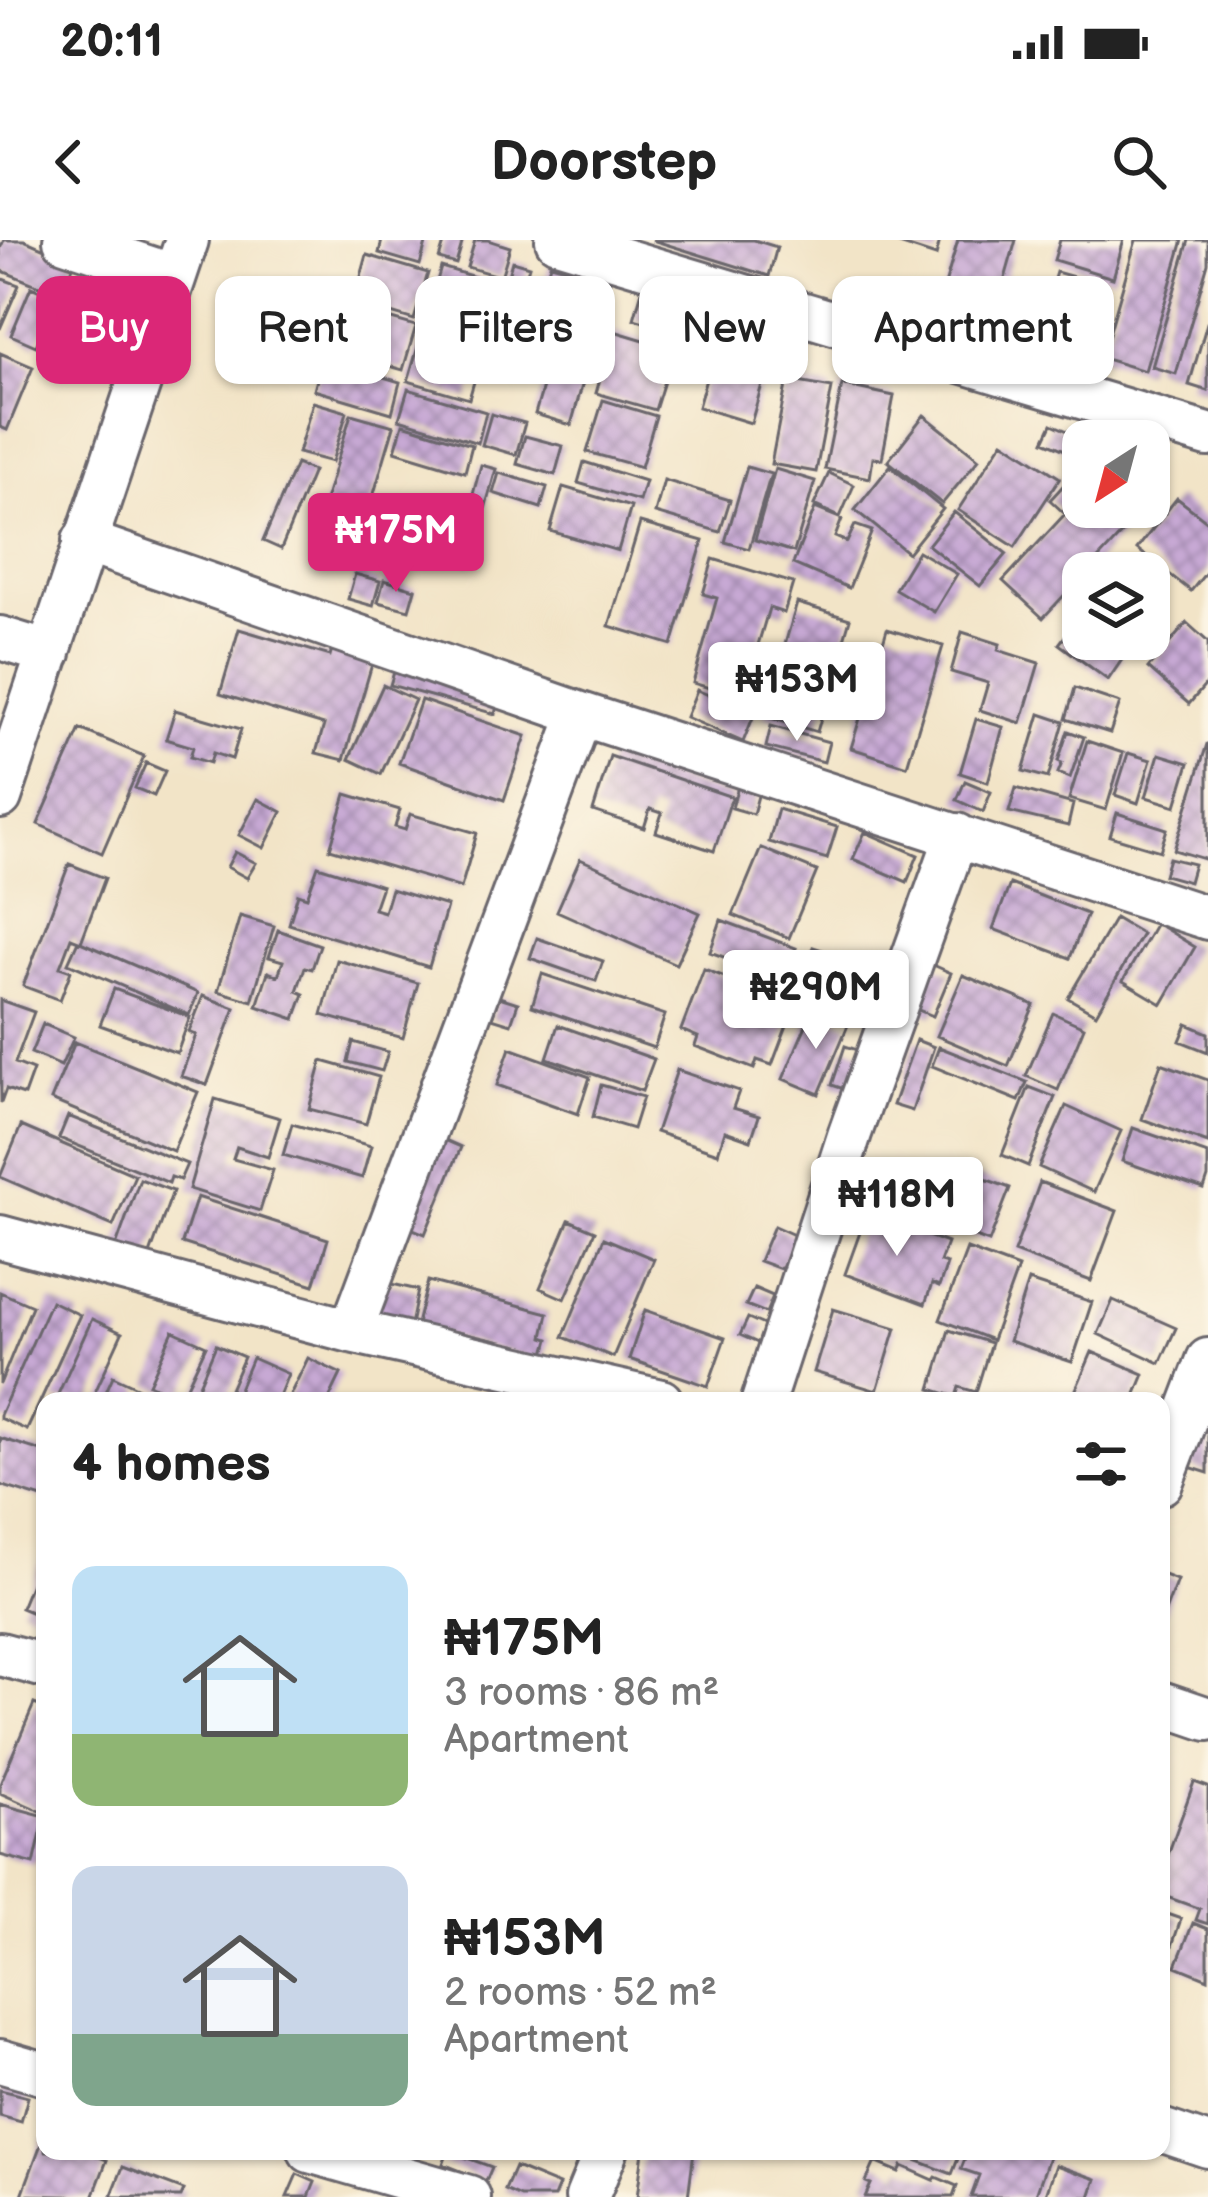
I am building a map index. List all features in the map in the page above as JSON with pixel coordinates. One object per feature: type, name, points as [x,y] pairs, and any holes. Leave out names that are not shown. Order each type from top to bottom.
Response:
[{"type":"street","points":[[0,797],[180,258],[65,240]]},
{"type":"street","points":[[557,240],[1208,435]]},
{"type":"street","points":[[84,541],[581,714],[1208,918]]},
{"type":"street","points":[[0,638],[49,653]]},
{"type":"street","points":[[351,1331],[581,714]]},
{"type":"street","points":[[766,1392],[850,1133],[957,836]]},
{"type":"street","points":[[0,1237],[351,1331],[621,1392]]},
{"type":"street","points":[[1170,1459],[1208,1360]]},
{"type":"street","points":[[0,1654],[36,1664]]},
{"type":"street","points":[[1170,1706],[1208,1719]]},
{"type":"street","points":[[0,2061],[36,2071]]},
{"type":"street","points":[[1170,2133],[1208,2146]]},
{"type":"street","points":[[341,2160],[469,2197]]},
{"type":"street","points":[[587,2197],[602,2160]]},
{"type":"building","points":[[4,240],[24,240],[75,262],[69,276],[36,276],[36,285],[0,270]]},
{"type":"building","points":[[382,240],[427,240],[420,265],[379,253]]},
{"type":"building","points":[[445,240],[463,240],[456,264],[439,259]]},
{"type":"building","points":[[475,240],[510,247],[501,276],[467,267]]},
{"type":"building","points":[[652,240],[754,240],[777,247],[769,276]]},
{"type":"building","points":[[887,240],[940,240],[936,256]]},
{"type":"building","points":[[958,240],[1016,240],[1006,276],[948,276]]},
{"type":"building","points":[[1060,240],[1124,240],[1114,276],[1054,260]]},
{"type":"building","points":[[1136,240],[1183,240],[1145,371],[1114,362],[1114,316]]},
{"type":"building","points":[[1189,240],[1208,240],[1208,263],[1176,374],[1152,367]]},
{"type":"building","points":[[367,255],[428,273],[415,276],[414,320],[391,313],[391,276],[361,276]]},
{"type":"building","points":[[512,261],[529,266],[526,276],[508,276]]},
{"type":"building","points":[[578,262],[611,276],[546,276],[550,264],[576,271]]},
{"type":"building","points":[[441,267],[472,276],[438,276]]},
{"type":"building","points":[[0,278],[19,285],[0,329]]},
{"type":"building","points":[[31,287],[36,289],[36,346],[11,335]]},
{"type":"building","points":[[391,319],[415,326],[403,370],[391,367]]},
{"type":"building","points":[[1208,323],[1208,391],[1189,385]]},
{"type":"building","points":[[615,331],[639,338],[639,384],[663,384],[655,410],[596,393],[599,384],[615,384]]},
{"type":"building","points":[[0,353],[33,367],[7,430],[0,427]]},
{"type":"building","points":[[415,357],[415,383],[408,381]]},
{"type":"building","points":[[400,382],[392,413],[314,390],[316,384]]},
{"type":"building","points":[[418,384],[473,384],[469,399]]},
{"type":"building","points":[[544,384],[582,384],[571,425],[535,414]]},
{"type":"building","points":[[705,384],[762,384],[751,423],[698,407]]},
{"type":"building","points":[[786,384],[832,388],[816,472],[771,464]]},
{"type":"building","points":[[842,385],[894,396],[882,459],[873,458],[870,478],[825,469]]},
{"type":"building","points":[[408,389],[486,412],[478,443],[399,419]]},
{"type":"building","points":[[603,400],[656,416],[641,467],[587,452]]},
{"type":"building","points":[[313,402],[347,412],[332,462],[298,453]]},
{"type":"building","points":[[351,414],[394,426],[354,561],[311,548]]},
{"type":"building","points":[[491,414],[525,423],[516,455],[482,445]]},
{"type":"building","points":[[924,415],[979,459],[942,504],[888,461]]},
{"type":"building","points":[[403,424],[472,445],[465,472],[395,451]]},
{"type":"building","points":[[1052,424],[1062,429],[1062,449],[1044,441]]},
{"type":"building","points":[[525,436],[563,446],[555,475],[517,464]]},
{"type":"building","points":[[1003,441],[1060,478],[1015,547],[958,510]]},
{"type":"building","points":[[584,462],[645,481],[639,501],[578,483]]},
{"type":"building","points":[[296,464],[313,471],[281,549],[263,541]]},
{"type":"building","points":[[481,465],[496,469],[485,509],[470,505]]},
{"type":"building","points":[[890,466],[943,509],[908,553],[855,510]]},
{"type":"building","points":[[747,467],[771,474],[749,549],[725,542]]},
{"type":"building","points":[[775,469],[815,481],[794,552],[755,540]]},
{"type":"building","points":[[499,473],[547,487],[541,508],[493,493]]},
{"type":"building","points":[[829,473],[854,485],[840,517],[814,505]]},
{"type":"building","points":[[664,480],[730,500],[720,532],[655,513]]},
{"type":"building","points":[[563,487],[631,507],[618,551],[550,531]]},
{"type":"building","points":[[1062,487],[1062,511],[1050,500]]},
{"type":"building","points":[[1177,498],[1208,522],[1208,570],[1191,591],[1170,575],[1170,552],[1137,549],[1153,528],[1170,528],[1170,507]]},
{"type":"building","points":[[815,508],[842,519],[835,537],[847,542],[855,525],[872,531],[849,588],[793,564]]},
{"type":"building","points":[[954,512],[1007,554],[980,586],[928,545]]},
{"type":"building","points":[[1062,517],[1062,528],[1127,528],[1105,552],[1062,552],[1062,598],[1043,618],[1003,581]]},
{"type":"building","points":[[462,518],[482,524],[470,564],[450,559]]},
{"type":"building","points":[[640,523],[703,541],[672,645],[609,626]]},
{"type":"building","points":[[918,551],[957,574],[934,612],[895,589]]},
{"type":"building","points":[[713,559],[793,583],[784,613],[769,608],[742,698],[693,683],[717,598],[703,594]]},
{"type":"building","points":[[355,574],[380,581],[373,606],[348,599]]},
{"type":"building","points":[[384,580],[415,589],[409,610],[378,602]]},
{"type":"building","points":[[797,603],[850,619],[817,732],[764,716]]},
{"type":"building","points":[[1187,623],[1208,642],[1208,682],[1189,704],[1148,668],[1155,660],[1170,660],[1170,643]]},
{"type":"building","points":[[239,629],[330,656],[336,635],[377,647],[344,760],[316,753],[324,725],[220,694]]},
{"type":"building","points":[[887,629],[943,646],[907,766],[851,748]]},
{"type":"building","points":[[962,632],[1039,663],[1021,723],[980,710],[988,683],[951,672]]},
{"type":"building","points":[[398,659],[502,689],[495,714],[390,685]]},
{"type":"building","points":[[1081,660],[1122,660],[1108,680]]},
{"type":"building","points":[[383,685],[415,700],[381,774],[349,759]]},
{"type":"building","points":[[1075,688],[1120,703],[1110,733],[1066,719]]},
{"type":"building","points":[[697,690],[754,715],[743,742],[686,717]]},
{"type":"building","points":[[421,700],[526,736],[504,800],[399,763]]},
{"type":"building","points":[[175,710],[241,729],[232,759],[213,753],[210,763],[190,757],[193,747],[166,739]]},
{"type":"building","points":[[1040,714],[1064,722],[1048,778],[1023,771]]},
{"type":"building","points":[[976,719],[1003,727],[988,782],[960,773]]},
{"type":"building","points":[[771,726],[829,742],[824,762],[766,747]]},
{"type":"building","points":[[80,729],[144,756],[102,853],[38,824]]},
{"type":"building","points":[[1068,731],[1084,737],[1070,778],[1058,773]]},
{"type":"building","points":[[1087,741],[1123,753],[1106,810],[1069,799]]},
{"type":"building","points":[[1208,744],[1208,860],[1174,850]]},
{"type":"building","points":[[1128,753],[1151,760],[1138,803],[1115,795]]},
{"type":"building","points":[[1159,754],[1189,763],[1176,806],[1146,797]]},
{"type":"building","points":[[610,756],[732,797],[714,851],[656,832],[662,813],[650,809],[644,828],[593,811]]},
{"type":"building","points":[[146,763],[165,771],[154,796],[135,788]]},
{"type":"building","points":[[740,779],[761,785],[753,814],[732,808]]},
{"type":"building","points":[[965,781],[991,792],[983,812],[957,800]]},
{"type":"building","points":[[1016,788],[1073,804],[1068,826],[1009,812]]},
{"type":"building","points":[[346,794],[400,810],[395,827],[405,830],[410,814],[477,833],[461,888],[330,849]]},
{"type":"building","points":[[258,799],[282,812],[264,848],[239,835]]},
{"type":"building","points":[[778,809],[837,827],[827,859],[769,842]]},
{"type":"building","points":[[1117,813],[1167,829],[1160,851],[1110,836]]},
{"type":"building","points":[[865,832],[918,855],[907,882],[853,859]]},
{"type":"building","points":[[761,848],[817,871],[789,938],[733,915]]},
{"type":"building","points":[[235,852],[256,863],[247,878],[227,867]]},
{"type":"building","points":[[1169,858],[1194,864],[1189,882],[1164,875]]},
{"type":"building","points":[[580,859],[700,913],[676,964],[557,911]]},
{"type":"building","points":[[69,864],[105,878],[81,942],[71,938],[60,967],[71,971],[60,1000],[23,986]]},
{"type":"building","points":[[318,866],[382,886],[374,909],[384,912],[391,889],[447,906],[429,967],[289,924],[298,894],[307,897]]},
{"type":"building","points":[[1010,884],[1087,914],[1070,958],[993,929]]},
{"type":"building","points":[[240,916],[274,926],[252,1001],[218,991]]},
{"type":"building","points":[[1115,918],[1142,934],[1096,1014],[1068,998]]},
{"type":"building","points":[[721,920],[796,948],[784,979],[710,952]]},
{"type":"building","points":[[1156,923],[1195,947],[1162,1004],[1123,981]]},
{"type":"building","points":[[278,930],[320,945],[312,969],[305,967],[297,991],[304,994],[295,1019],[257,1006],[268,972],[278,976],[283,961],[269,957]]},
{"type":"building","points":[[537,938],[603,961],[596,981],[530,958]]},
{"type":"building","points":[[78,941],[198,993],[189,1015],[68,963]]},
{"type":"building","points":[[813,947],[890,972],[872,1018],[799,991]]},
{"type":"building","points":[[337,960],[418,983],[403,1038],[322,1015]]},
{"type":"building","points":[[931,964],[951,973],[933,1016],[913,1008]]},
{"type":"building","points":[[704,969],[795,1004],[772,1065],[757,1060],[754,1069],[695,1046],[698,1037],[681,1030]]},
{"type":"building","points":[[542,974],[665,1015],[654,1048],[532,1006]]},
{"type":"building","points":[[963,975],[1034,1005],[1008,1066],[937,1036]]},
{"type":"building","points":[[114,989],[190,1017],[177,1053],[100,1025]]},
{"type":"building","points":[[203,996],[235,1008],[207,1085],[181,1076],[196,1035],[189,1032]]},
{"type":"building","points":[[499,997],[518,1003],[511,1024],[492,1018]]},
{"type":"building","points":[[0,1000],[34,1012],[15,1063],[33,1070],[24,1095],[6,1089],[1,1103]]},
{"type":"building","points":[[813,1009],[848,1025],[819,1094],[783,1079]]},
{"type":"building","points":[[1053,1013],[1084,1027],[1058,1090],[1026,1076]]},
{"type":"building","points":[[43,1024],[74,1037],[61,1066],[31,1053]]},
{"type":"building","points":[[1187,1024],[1208,1033],[1208,1052],[1180,1041]]},
{"type":"building","points":[[558,1025],[654,1059],[642,1091],[547,1058]]},
{"type":"building","points":[[916,1040],[934,1047],[912,1111],[893,1105]]},
{"type":"building","points":[[75,1042],[198,1092],[173,1151],[51,1100]]},
{"type":"building","points":[[353,1042],[388,1052],[382,1071],[348,1062]]},
{"type":"building","points":[[845,1046],[866,1053],[853,1092],[832,1085]]},
{"type":"building","points":[[939,1047],[1027,1082],[1019,1101],[932,1066]]},
{"type":"building","points":[[510,1048],[590,1077],[578,1114],[497,1085]]},
{"type":"building","points":[[322,1061],[379,1077],[366,1124],[309,1109]]},
{"type":"building","points":[[1161,1063],[1208,1080],[1208,1143],[1142,1119]]},
{"type":"building","points":[[677,1070],[739,1091],[733,1108],[759,1116],[751,1140],[725,1131],[718,1153],[656,1132]]},
{"type":"building","points":[[601,1085],[643,1097],[633,1129],[593,1117]]},
{"type":"building","points":[[1029,1087],[1055,1097],[1028,1166],[1002,1155]]},
{"type":"building","points":[[215,1099],[280,1118],[268,1157],[237,1147],[233,1159],[273,1170],[260,1211],[189,1189]]},
{"type":"building","points":[[1066,1106],[1121,1131],[1094,1192],[1039,1167]]},
{"type":"building","points":[[68,1116],[187,1164],[180,1180],[171,1177],[169,1183],[59,1138]]},
{"type":"building","points":[[292,1124],[371,1146],[362,1178],[283,1155]]},
{"type":"building","points":[[21,1126],[135,1175],[113,1226],[0,1177]]},
{"type":"building","points":[[1133,1128],[1208,1154],[1204,1189],[1122,1161]]},
{"type":"building","points":[[438,1137],[461,1147],[425,1234],[401,1224]]},
{"type":"building","points":[[974,1175],[1010,1188],[989,1242],[954,1229]]},
{"type":"building","points":[[140,1179],[173,1191],[148,1260],[115,1249]]},
{"type":"building","points":[[1040,1182],[1117,1211],[1091,1281],[1014,1252]]},
{"type":"building","points":[[895,1183],[923,1194],[915,1216],[886,1205]]},
{"type":"building","points":[[197,1197],[328,1239],[314,1285],[182,1243]]},
{"type":"building","points":[[867,1213],[947,1243],[940,1262],[947,1264],[939,1287],[932,1284],[925,1304],[845,1274]]},
{"type":"building","points":[[569,1220],[595,1231],[565,1299],[540,1288]]},
{"type":"building","points":[[774,1226],[796,1236],[781,1269],[759,1261]]},
{"type":"building","points":[[604,1238],[654,1259],[613,1357],[563,1337]]},
{"type":"building","points":[[967,1249],[1018,1268],[992,1340],[940,1320]]},
{"type":"building","points":[[379,1281],[418,1290],[411,1325],[371,1317]]},
{"type":"building","points":[[428,1281],[548,1313],[543,1337],[549,1339],[543,1361],[416,1328]]},
{"type":"building","points":[[1028,1281],[1092,1302],[1072,1362],[1009,1341]]},
{"type":"building","points":[[754,1288],[773,1296],[766,1313],[746,1305]]},
{"type":"building","points":[[0,1292],[32,1306],[0,1384]]},
{"type":"building","points":[[1113,1300],[1176,1328],[1160,1363],[1098,1334]]},
{"type":"building","points":[[51,1301],[80,1315],[45,1392],[36,1392],[36,1410],[27,1430],[0,1415]]},
{"type":"building","points":[[833,1309],[896,1328],[877,1391],[814,1372]]},
{"type":"building","points":[[645,1310],[725,1338],[708,1386],[629,1359]]},
{"type":"building","points":[[748,1318],[766,1326],[758,1343],[740,1335]]},
{"type":"building","points":[[92,1319],[122,1333],[95,1392],[59,1392]]},
{"type":"building","points":[[949,1330],[991,1343],[976,1392],[959,1387],[958,1392],[931,1389]]},
{"type":"building","points":[[173,1331],[206,1346],[184,1392],[166,1392],[149,1384]]},
{"type":"building","points":[[216,1345],[244,1357],[229,1392],[196,1392]]},
{"type":"building","points":[[1092,1352],[1144,1374],[1137,1392],[1075,1392]]},
{"type":"building","points":[[252,1358],[288,1374],[281,1392],[238,1392]]},
{"type":"building","points":[[308,1358],[341,1374],[332,1392],[291,1392]]},
{"type":"building","points":[[113,1376],[141,1389],[140,1392],[106,1392]]},
{"type":"building","points":[[1208,1399],[1208,1473],[1186,1466]]},
{"type":"building","points":[[0,1438],[36,1449],[36,1496],[0,1485]]},
{"type":"building","points":[[36,1571],[36,1614],[21,1608]]},
{"type":"building","points":[[36,1705],[36,1809],[0,1793]]},
{"type":"building","points":[[1194,1782],[1208,1787],[1208,1924],[1196,1920],[1200,1909],[1170,1898],[1170,1849]]},
{"type":"building","points":[[0,1804],[36,1814],[34,1864],[0,1855]]},
{"type":"building","points":[[1170,1915],[1181,1919],[1170,1952]]},
{"type":"building","points":[[1193,1923],[1208,1929],[1208,1979],[1176,1966]]},
{"type":"building","points":[[0,2090],[28,2097],[21,2122],[0,2116]]},
{"type":"building","points":[[36,2157],[107,2160],[93,2197],[22,2195]]},
{"type":"building","points":[[445,2160],[473,2160],[492,2167],[486,2181],[443,2164]]},
{"type":"building","points":[[642,2160],[693,2160],[688,2197],[637,2197]]},
{"type":"building","points":[[915,2160],[957,2160],[952,2174]]},
{"type":"building","points":[[964,2160],[1048,2160],[1035,2197],[971,2197],[979,2175],[961,2169]]},
{"type":"building","points":[[875,2162],[899,2172],[902,2166],[957,2186],[953,2197],[865,2197]]},
{"type":"building","points":[[1056,2165],[1096,2179],[1090,2197],[1045,2197]]},
{"type":"building","points":[[123,2167],[184,2190],[181,2197],[111,2197]]},
{"type":"building","points":[[515,2167],[559,2185],[554,2197],[521,2197],[505,2190]]},
{"type":"building","points":[[297,2174],[315,2182],[309,2197],[287,2197]]}]
